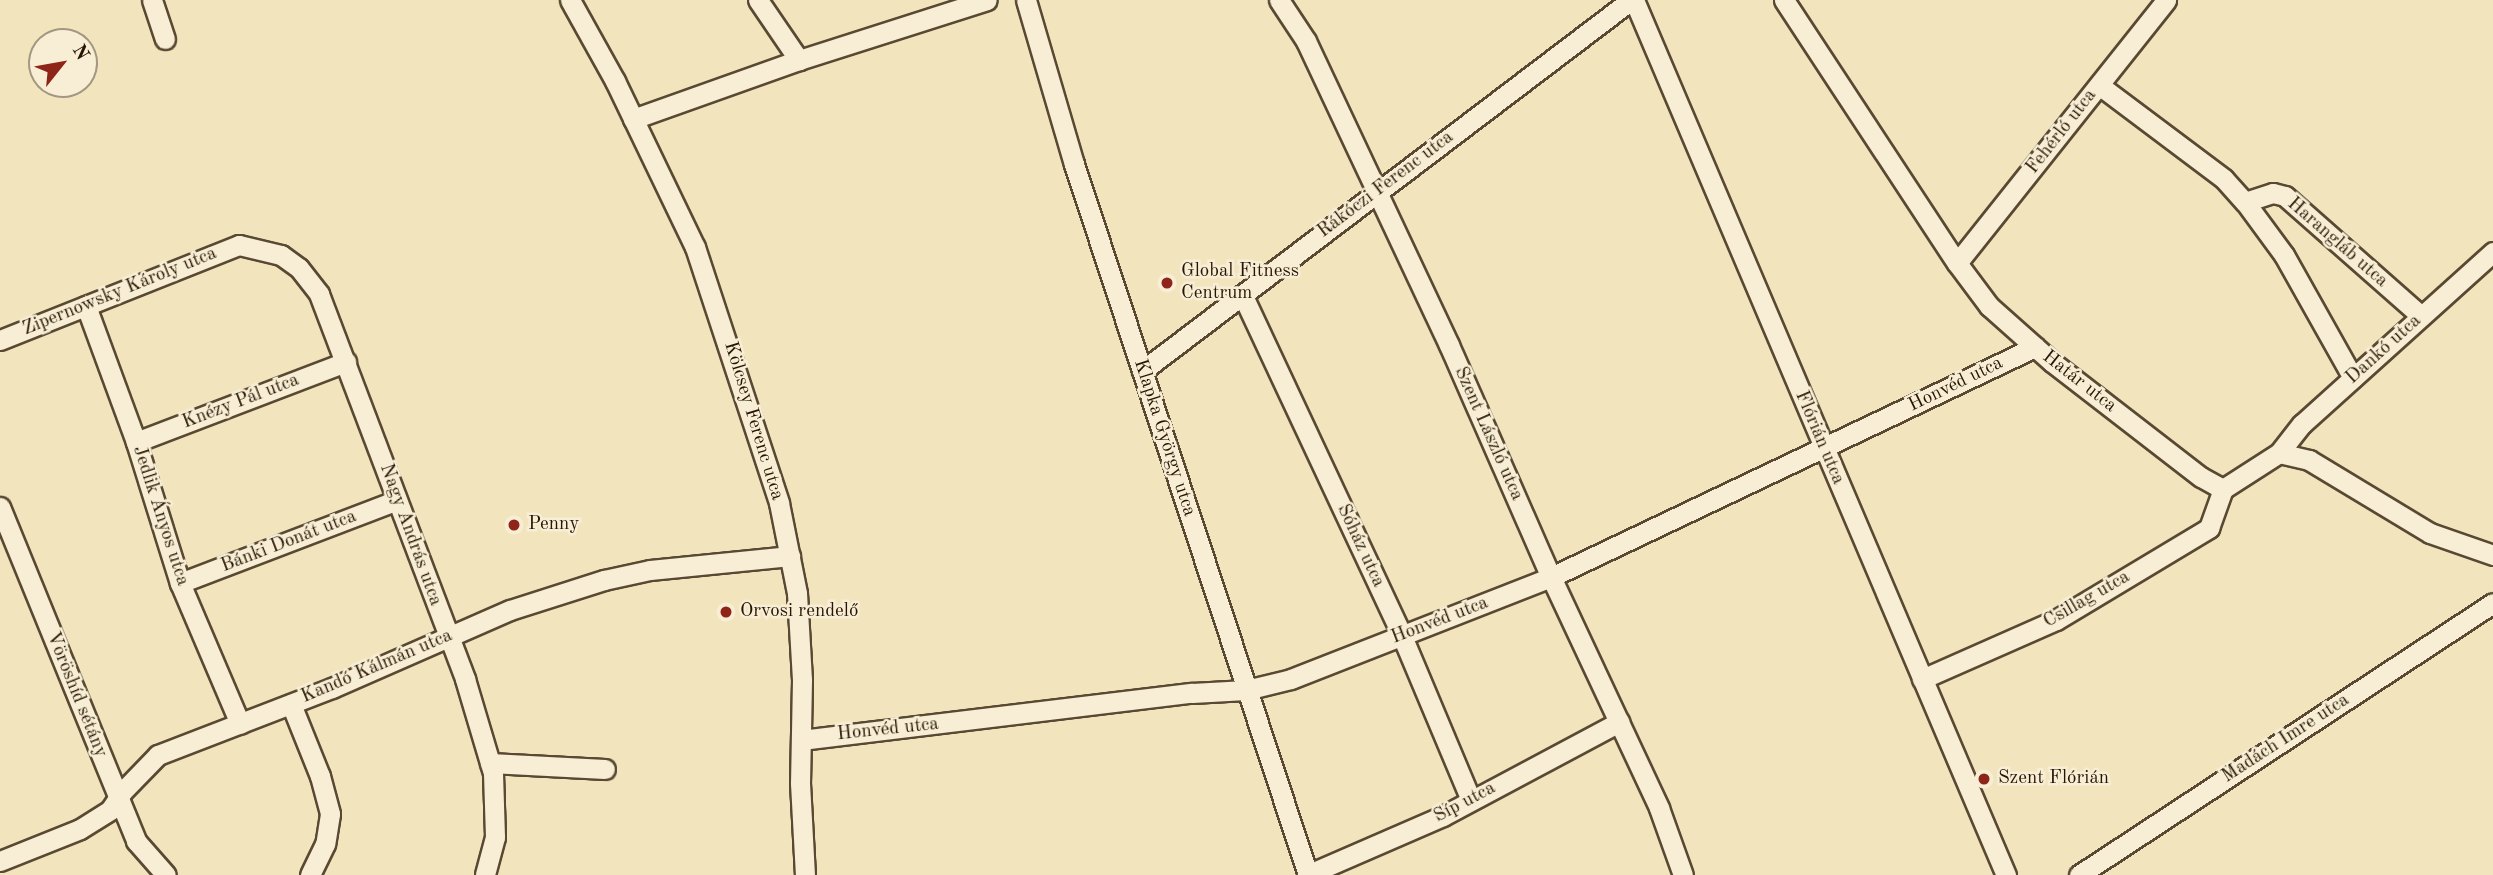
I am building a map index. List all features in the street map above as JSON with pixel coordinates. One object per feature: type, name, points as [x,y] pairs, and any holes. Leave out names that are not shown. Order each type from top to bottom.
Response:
[{"type":"street","points":[[152,0],[165,39]]},
{"type":"street","name":"Kölcsey Ferenc utca","points":[[570,0],[633,119],[695,247],[779,503],[797,593],[805,875]]},
{"type":"street","points":[[758,0],[799,60]]},
{"type":"street","points":[[633,119],[799,60],[987,0]]},
{"type":"street","name":"Klapka György utca","points":[[1026,0],[1074,164],[1308,875]]},
{"type":"street","name":"Szent László utca","points":[[1279,0],[1306,41],[1449,345],[1659,808],[1683,875]]},
{"type":"street","name":"Rákóczi Ferenc utca","points":[[1142,371],[1243,296],[1376,191],[1632,0]]},
{"type":"street","name":"Flórián utca","points":[[1632,0],[2006,875]]},
{"type":"street","name":"Határ utca","points":[[1784,0],[1957,263],[1989,306],[2035,347],[2201,477],[2224,489]]},
{"type":"street","name":"Fehérló utca","points":[[1957,263],[2166,0]]},
{"type":"street","name":"Harangláb utca","points":[[2099,85],[2224,179],[2245,202],[2284,255],[2353,378]]},
{"type":"street","name":"Harangláb utca","points":[[2245,202],[2273,193],[2285,196],[2421,316]]},
{"type":"street","name":"Zipernowsky Károly utca","points":[[0,340],[239,245],[281,256]]},
{"type":"street","name":"Dankó utca","points":[[2280,453],[2302,424],[2493,252]]},
{"type":"street","name":"Nagy András utca","points":[[281,256],[299,268],[319,293],[464,679],[490,763],[495,837],[485,875]]},
{"type":"street","name":"Sóház utca","points":[[1243,296],[1402,636],[1471,800]]},
{"type":"street","name":"Jedlik Ányos utca","points":[[86,306],[136,442],[180,583],[240,723]]},
{"type":"street","name":"Honvéd utca","points":[[801,740],[1192,693],[1246,690],[1292,679],[1552,577],[1824,450],[2035,347]]},
{"type":"street","name":"Knézy Pál utca","points":[[136,442],[346,362]]},
{"type":"street","points":[[2224,489],[2280,453],[2309,460],[2430,533],[2493,555]]},
{"type":"street","name":"Csillag utca","points":[[1922,679],[2056,620],[2209,528],[2224,489]]},
{"type":"street","name":"Bánki Donát utca","points":[[180,583],[397,500]]},
{"type":"street","name":"Vöröshíd sétány","points":[[0,507],[117,799],[136,841],[166,875]]},
{"type":"street","name":"Kandó Kálmán utca","points":[[0,861],[80,829],[110,810],[158,755],[290,704],[510,610],[604,580],[650,570],[790,556]]},
{"type":"street","name":"Madách Imre utca","points":[[2079,875],[2493,603]]},
{"type":"street","points":[[290,704],[320,776],[330,814],[325,844],[310,875]]},
{"type":"street","name":"Síp utca","points":[[1308,875],[1443,816],[1619,722]]},
{"type":"street","points":[[490,763],[605,769]]},
{"type":"place","name":"Global Fitness Centrum","points":[[1167,283]]},
{"type":"place","name":"Penny","points":[[514,525]]},
{"type":"place","name":"Orvosi rendelő","points":[[726,612]]},
{"type":"place","name":"Szent Flórián","points":[[1984,779]]}]
